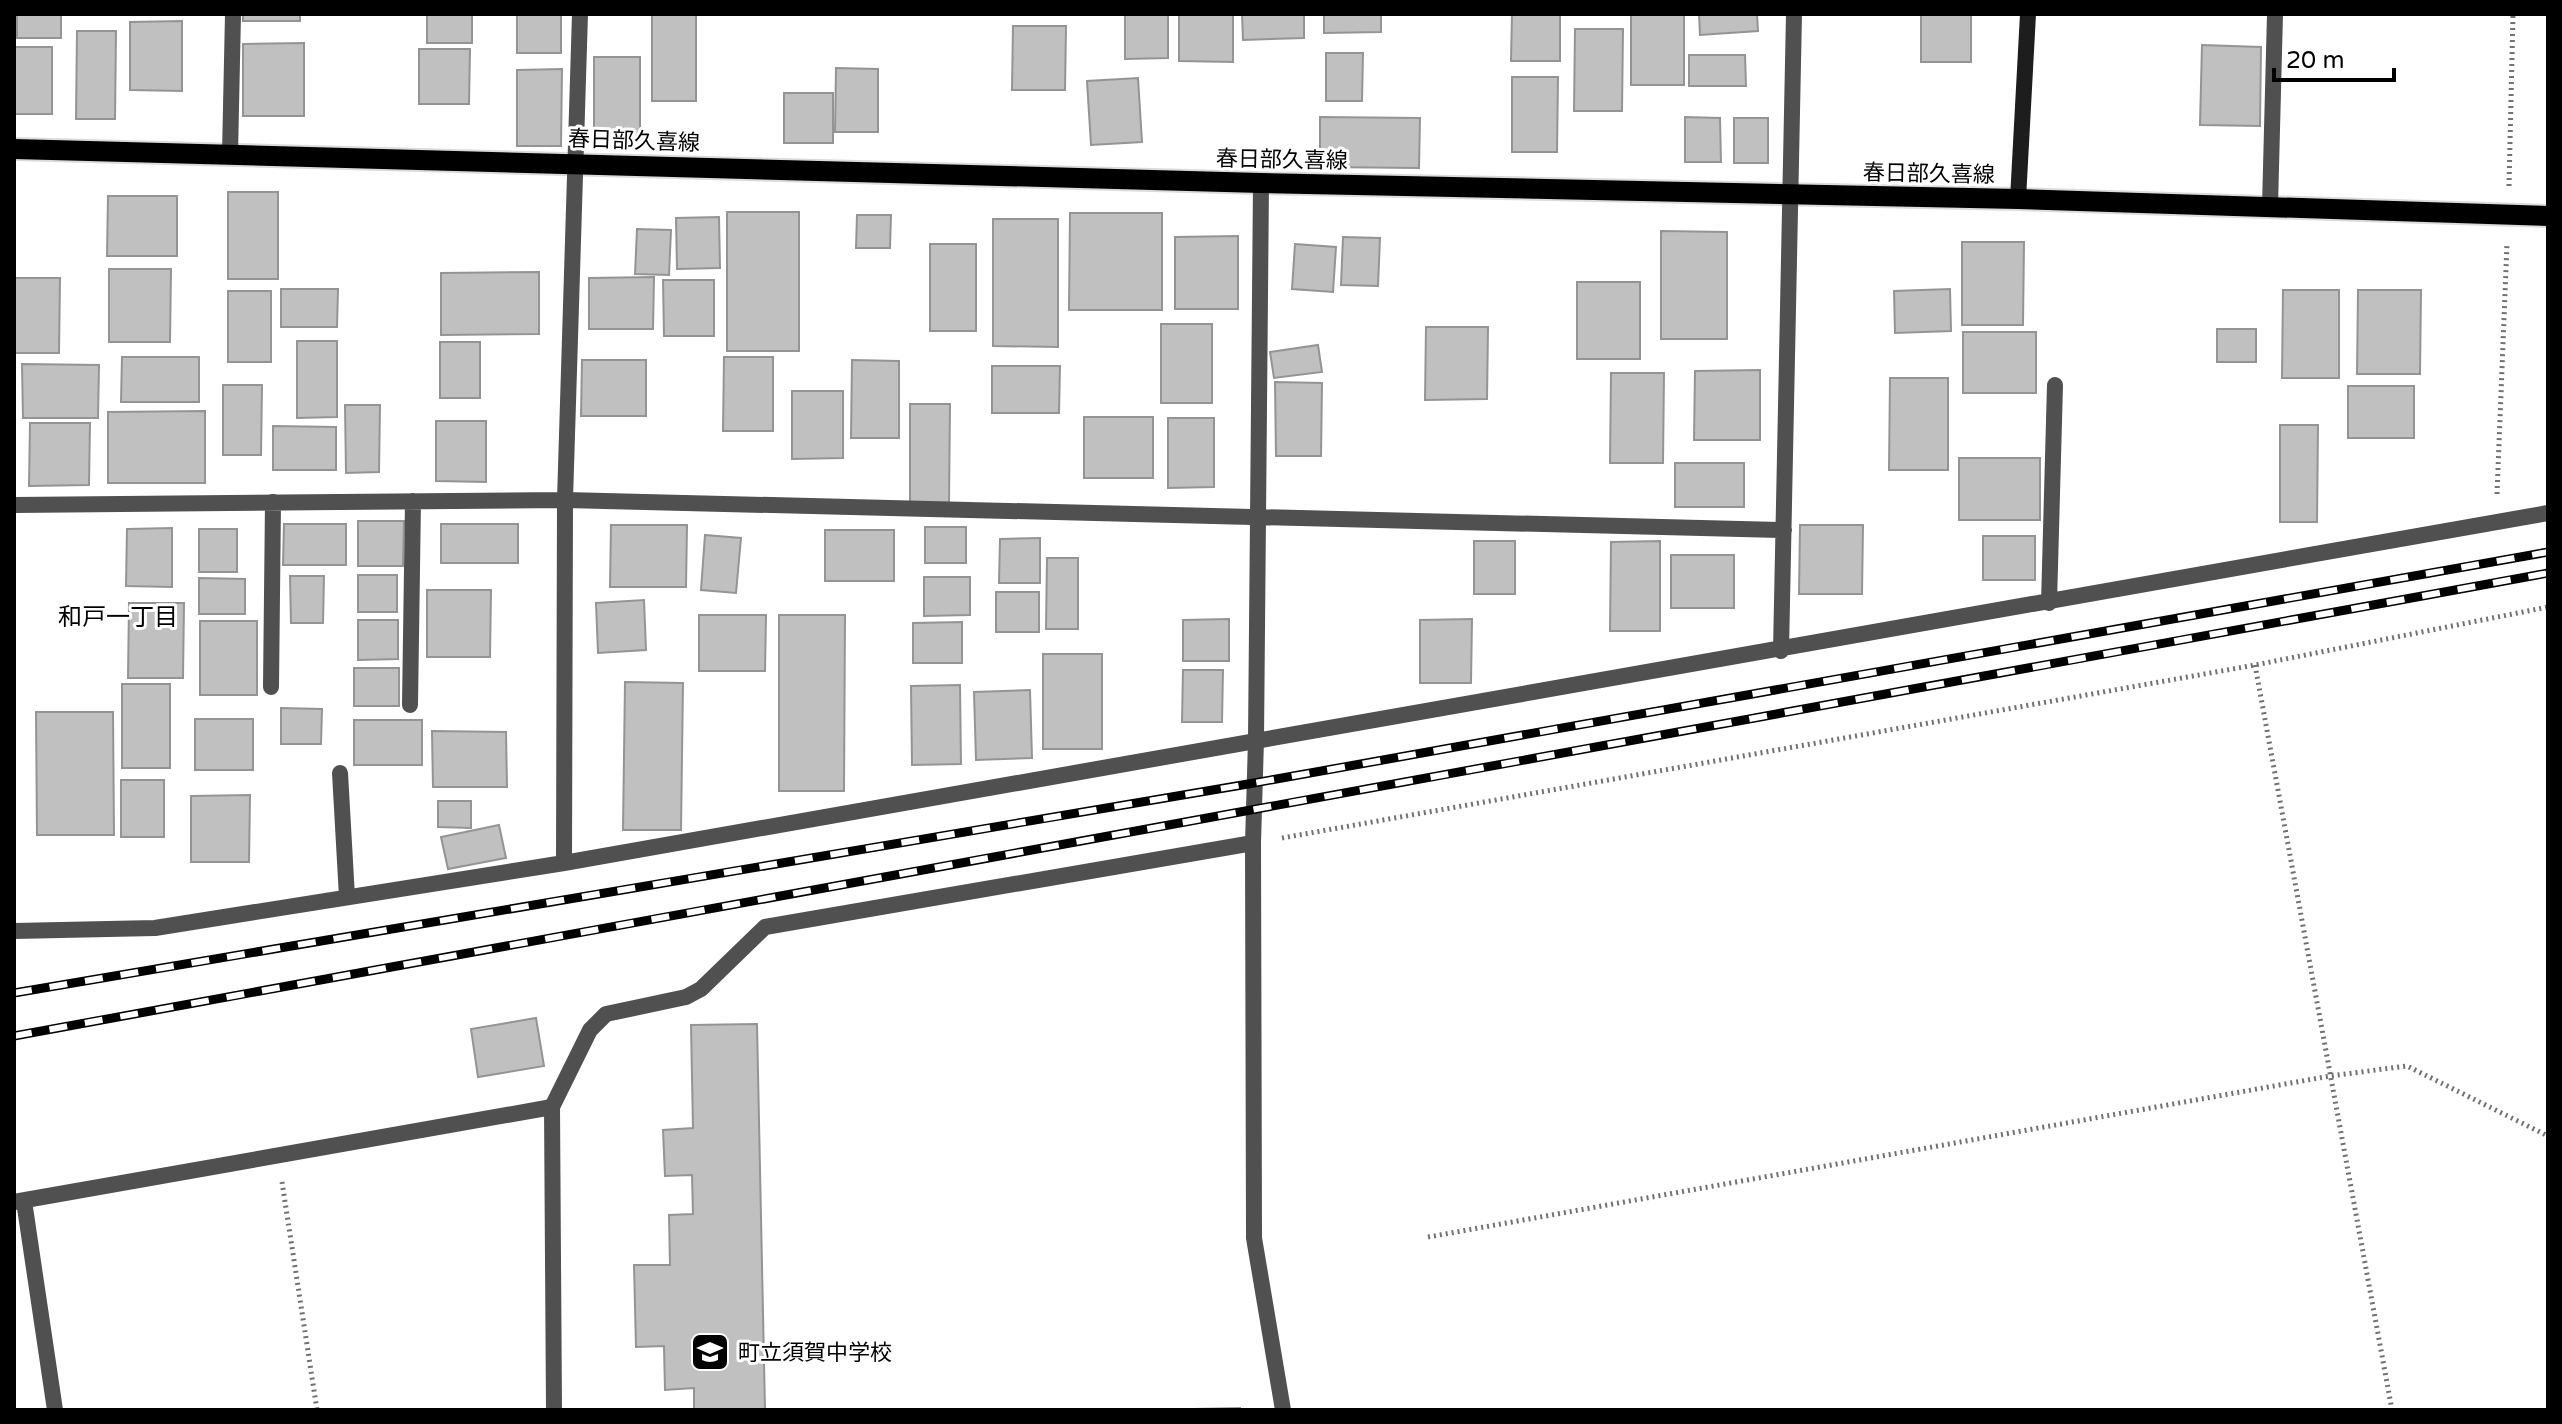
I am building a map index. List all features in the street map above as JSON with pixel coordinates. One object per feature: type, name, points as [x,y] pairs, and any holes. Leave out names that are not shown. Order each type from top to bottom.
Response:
[{"type":"main road","name":"春日部久喜線","points":[[14,149],[1261,183],[2018,199],[2508,212],[2548,216]]},
{"type":"street","points":[[230,154],[233,14]]},
{"type":"street","points":[[564,863],[565,500],[580,14]]},
{"type":"street","points":[[1781,651],[1794,14]]},
{"type":"street","points":[[2018,199],[2028,14]]},
{"type":"street","points":[[2270,206],[2275,14]]},
{"type":"street","points":[[1261,183],[1253,843],[1254,1238],[1283,1410]]},
{"type":"street","points":[[2049,603],[2055,385]]},
{"type":"street","points":[[14,505],[565,500],[1784,530]]},
{"type":"street","points":[[410,705],[413,501]]},
{"type":"street","points":[[271,687],[273,502]]},
{"type":"street","points":[[14,931],[155,928],[564,863],[1256,740],[1781,651],[2548,513]]},
{"type":"street","points":[[340,773],[347,897]]},
{"type":"street","points":[[554,1410],[552,1107],[590,1030],[606,1014],[686,997],[701,989],[765,927],[1253,843]]},
{"type":"street","points":[[55,1410],[19,1202],[552,1107]]},
{"type":"path","points":[[2496,523],[2513,14]]},
{"type":"path","points":[[1253,843],[2255,665],[2548,607]]},
{"type":"path","points":[[2255,665],[2392,1410]]},
{"type":"path","points":[[1428,1237],[2330,1076],[2407,1066],[2548,1136]]},
{"type":"path","points":[[279,1156],[317,1410]]},
{"type":"building","points":[[17,14],[61,14],[61,38],[17,38]]},
{"type":"building","points":[[243,14],[300,14],[300,21],[243,21]]},
{"type":"building","points":[[427,14],[472,14],[472,43],[427,43]]},
{"type":"building","points":[[517,14],[561,14],[561,53],[517,53]]},
{"type":"building","points":[[652,14],[696,14],[696,101],[652,101]]},
{"type":"building","points":[[1179,14],[1233,14],[1233,62],[1179,61]]},
{"type":"building","points":[[1242,14],[1304,14],[1304,38],[1243,40]]},
{"type":"building","points":[[1324,14],[1381,14],[1381,32],[1324,33]]},
{"type":"building","points":[[1512,14],[1560,14],[1560,61],[1511,61]]},
{"type":"building","points":[[1631,14],[1684,14],[1684,85],[1631,85]]},
{"type":"building","points":[[1699,14],[1757,14],[1758,31],[1700,35]]},
{"type":"building","points":[[1921,14],[1971,14],[1971,62],[1921,62]]},
{"type":"building","points":[[1125,15],[1168,15],[1168,58],[1125,59]]},
{"type":"building","points":[[182,21],[182,91],[130,90],[130,22]]},
{"type":"building","points":[[1013,26],[1066,26],[1065,90],[1012,90]]},
{"type":"building","points":[[1575,29],[1623,29],[1622,111],[1574,111]]},
{"type":"building","points":[[77,31],[116,31],[115,119],[76,119]]},
{"type":"building","points":[[304,43],[304,116],[243,116],[243,44]]},
{"type":"building","points":[[2202,45],[2261,47],[2260,126],[2200,125]]},
{"type":"building","points":[[14,47],[52,47],[52,114],[14,114]]},
{"type":"building","points":[[419,49],[470,49],[469,104],[419,104]]},
{"type":"building","points":[[1326,53],[1363,53],[1362,101],[1326,101]]},
{"type":"building","points":[[1689,55],[1745,55],[1746,86],[1689,86]]},
{"type":"building","points":[[594,57],[640,57],[640,139],[594,139]]},
{"type":"building","points":[[836,68],[878,69],[878,132],[835,132]]},
{"type":"building","points":[[562,69],[561,146],[517,146],[517,70]]},
{"type":"building","points":[[1512,77],[1558,77],[1557,152],[1512,152]]},
{"type":"building","points":[[1138,78],[1142,142],[1091,145],[1087,81]]},
{"type":"building","points":[[784,93],[833,93],[833,143],[784,143]]},
{"type":"building","points":[[1320,117],[1420,118],[1419,168],[1320,167]]},
{"type":"building","points":[[1685,117],[1720,118],[1721,162],[1685,162]]},
{"type":"building","points":[[1734,118],[1768,118],[1768,163],[1734,163]]},
{"type":"building","points":[[228,192],[278,192],[278,279],[228,279]]},
{"type":"building","points":[[108,196],[177,196],[177,256],[107,256]]},
{"type":"building","points":[[727,212],[799,212],[799,351],[727,351]]},
{"type":"building","points":[[1070,213],[1162,213],[1162,310],[1069,310]]},
{"type":"building","points":[[857,215],[891,215],[890,248],[856,248]]},
{"type":"building","points":[[719,217],[720,268],[677,269],[676,218]]},
{"type":"building","points":[[993,219],[1058,219],[1058,347],[993,346]]},
{"type":"building","points":[[637,229],[671,230],[669,275],[635,274]]},
{"type":"building","points":[[1661,231],[1727,232],[1727,339],[1661,339]]},
{"type":"building","points":[[1238,236],[1238,309],[1175,309],[1175,237]]},
{"type":"building","points":[[1343,237],[1380,238],[1378,286],[1341,285]]},
{"type":"building","points":[[1962,242],[2024,242],[2023,325],[1962,325]]},
{"type":"building","points":[[930,244],[976,244],[976,331],[930,331]]},
{"type":"building","points":[[1295,244],[1336,247],[1333,292],[1292,289]]},
{"type":"building","points":[[109,269],[171,269],[170,342],[109,342]]},
{"type":"building","points":[[539,272],[539,334],[441,335],[441,273]]},
{"type":"building","points":[[654,277],[653,329],[589,329],[589,278]]},
{"type":"building","points":[[14,278],[60,278],[59,353],[14,353]]},
{"type":"building","points":[[663,280],[714,280],[714,336],[664,336]]},
{"type":"building","points":[[1577,282],[1640,282],[1640,359],[1577,359]]},
{"type":"building","points":[[281,289],[338,289],[337,327],[281,327]]},
{"type":"building","points":[[1950,289],[1951,331],[1895,333],[1894,291]]},
{"type":"building","points":[[2283,290],[2339,290],[2339,378],[2282,378]]},
{"type":"building","points":[[2358,290],[2421,290],[2420,374],[2357,374]]},
{"type":"building","points":[[228,291],[271,291],[271,362],[228,362]]},
{"type":"building","points":[[1161,324],[1212,324],[1212,403],[1161,403]]},
{"type":"building","points":[[1426,327],[1488,327],[1487,399],[1425,400]]},
{"type":"building","points":[[2217,329],[2256,329],[2256,362],[2217,362]]},
{"type":"building","points":[[1963,332],[2036,332],[2036,393],[1963,393]]},
{"type":"building","points":[[297,341],[337,341],[337,417],[297,418]]},
{"type":"building","points":[[440,342],[480,342],[480,398],[440,398]]},
{"type":"building","points":[[1318,345],[1322,372],[1274,378],[1270,352]]},
{"type":"building","points":[[122,357],[199,357],[199,402],[121,402]]},
{"type":"building","points":[[724,357],[773,357],[773,431],[723,431]]},
{"type":"building","points":[[582,360],[646,360],[646,416],[581,416]]},
{"type":"building","points":[[852,360],[899,361],[899,438],[851,438]]},
{"type":"building","points":[[22,364],[99,365],[98,418],[23,418]]},
{"type":"building","points":[[992,366],[1060,366],[1059,413],[992,413]]},
{"type":"building","points":[[1760,370],[1760,440],[1694,440],[1695,371]]},
{"type":"building","points":[[1611,373],[1664,373],[1663,463],[1610,463]]},
{"type":"building","points":[[1890,378],[1948,378],[1948,470],[1889,470]]},
{"type":"building","points":[[1275,382],[1322,383],[1321,456],[1276,456]]},
{"type":"building","points":[[223,385],[262,385],[261,455],[223,455]]},
{"type":"building","points":[[2348,386],[2414,386],[2414,438],[2348,438]]},
{"type":"building","points":[[792,391],[843,391],[843,458],[792,459]]},
{"type":"building","points":[[910,404],[950,404],[949,504],[910,504]]},
{"type":"building","points":[[345,405],[380,405],[379,472],[346,473]]},
{"type":"building","points":[[205,411],[205,483],[108,483],[108,412]]},
{"type":"building","points":[[1084,417],[1153,417],[1153,478],[1084,478]]},
{"type":"building","points":[[1168,418],[1214,418],[1214,487],[1168,488]]},
{"type":"building","points":[[436,421],[486,421],[486,482],[436,481]]},
{"type":"building","points":[[30,423],[90,423],[89,485],[29,486]]},
{"type":"building","points":[[2280,425],[2318,425],[2317,522],[2280,522]]},
{"type":"building","points":[[273,426],[336,427],[336,470],[273,470]]},
{"type":"building","points":[[1959,458],[2040,458],[2040,520],[1959,520]]},
{"type":"building","points":[[1675,463],[1744,463],[1744,507],[1675,507]]},
{"type":"building","points":[[358,521],[404,521],[403,566],[358,566]]},
{"type":"building","points":[[284,524],[346,524],[346,565],[283,565]]},
{"type":"building","points":[[441,524],[518,524],[518,563],[441,563]]},
{"type":"building","points":[[611,525],[687,525],[686,587],[610,587]]},
{"type":"building","points":[[1800,525],[1863,525],[1862,594],[1799,594]]},
{"type":"building","points":[[925,527],[966,527],[966,563],[925,563]]},
{"type":"building","points":[[172,528],[172,587],[126,586],[127,529]]},
{"type":"building","points":[[199,529],[237,529],[237,572],[199,572]]},
{"type":"building","points":[[825,530],[894,530],[894,581],[825,581]]},
{"type":"building","points":[[705,535],[741,538],[736,593],[701,590]]},
{"type":"building","points":[[1983,536],[2035,536],[2035,580],[1983,580]]},
{"type":"building","points":[[1040,538],[1040,583],[999,583],[1000,539]]},
{"type":"building","points":[[1474,541],[1515,541],[1515,594],[1474,594]]},
{"type":"building","points":[[1660,541],[1660,631],[1610,631],[1611,542]]},
{"type":"building","points":[[1671,555],[1734,555],[1734,608],[1671,608]]},
{"type":"building","points":[[1047,558],[1078,558],[1078,629],[1046,629]]},
{"type":"building","points":[[358,575],[397,575],[397,612],[358,612]]},
{"type":"building","points":[[290,576],[324,576],[323,623],[291,623]]},
{"type":"building","points":[[924,577],[970,577],[970,615],[924,616]]},
{"type":"building","points":[[199,578],[245,579],[245,614],[199,614]]},
{"type":"building","points":[[427,590],[491,590],[490,657],[427,657]]},
{"type":"building","points":[[996,592],[1039,592],[1039,632],[996,632]]},
{"type":"building","points":[[644,600],[646,650],[598,653],[596,603]]},
{"type":"building","points":[[129,603],[184,603],[183,678],[128,678]]},
{"type":"building","points":[[699,615],[766,615],[765,671],[699,671]]},
{"type":"building","points":[[779,615],[845,615],[844,791],[779,791]]},
{"type":"building","points":[[1229,619],[1229,661],[1183,661],[1183,620]]},
{"type":"building","points":[[1472,619],[1471,683],[1420,683],[1420,620]]},
{"type":"building","points":[[358,620],[398,620],[398,659],[358,660]]},
{"type":"building","points":[[200,621],[257,621],[257,695],[200,695]]},
{"type":"building","points":[[962,622],[962,663],[913,663],[913,623]]},
{"type":"building","points":[[1043,654],[1102,654],[1102,749],[1043,749]]},
{"type":"building","points":[[354,668],[399,668],[399,706],[354,706]]},
{"type":"building","points":[[1183,670],[1223,670],[1222,722],[1182,722]]},
{"type":"building","points":[[625,682],[683,683],[681,830],[623,830]]},
{"type":"building","points":[[122,684],[170,684],[170,768],[122,768]]},
{"type":"building","points":[[960,685],[961,764],[912,765],[911,686]]},
{"type":"building","points":[[1030,690],[1032,758],[976,760],[974,692]]},
{"type":"building","points":[[281,708],[322,709],[321,744],[281,744]]},
{"type":"building","points":[[36,712],[113,712],[114,835],[37,835]]},
{"type":"building","points":[[195,719],[253,719],[253,770],[195,770]]},
{"type":"building","points":[[354,720],[422,720],[422,765],[354,765]]},
{"type":"building","points":[[432,731],[506,732],[507,787],[433,787]]},
{"type":"building","points":[[121,780],[164,780],[164,837],[121,837]]},
{"type":"building","points":[[250,795],[249,862],[191,862],[191,796]]},
{"type":"building","points":[[438,801],[471,801],[471,828],[438,827]]},
{"type":"building","points":[[499,825],[506,858],[448,869],[441,837]]},
{"type":"building","points":[[536,1018],[544,1066],[478,1077],[471,1029]]},
{"type":"building","name":"町立須賀中学校","points":[[757,1024],[765,1410],[694,1410],[694,1388],[665,1390],[664,1346],[636,1347],[634,1265],[670,1265],[669,1215],[693,1214],[692,1175],[665,1176],[663,1130],[693,1128],[691,1025]]},
{"type":"building","points":[[1194,1409],[1240,1410],[1194,1410]]},
{"type":"railway","points":[[14,993],[1254,783],[2548,552]]},
{"type":"railway","points":[[14,1036],[2548,573]]},
{"type":"place","name":"町立須賀中学校","points":[[710,1352]]},
{"type":"district","name":"和戸一丁目","points":[[118,617]]}]
